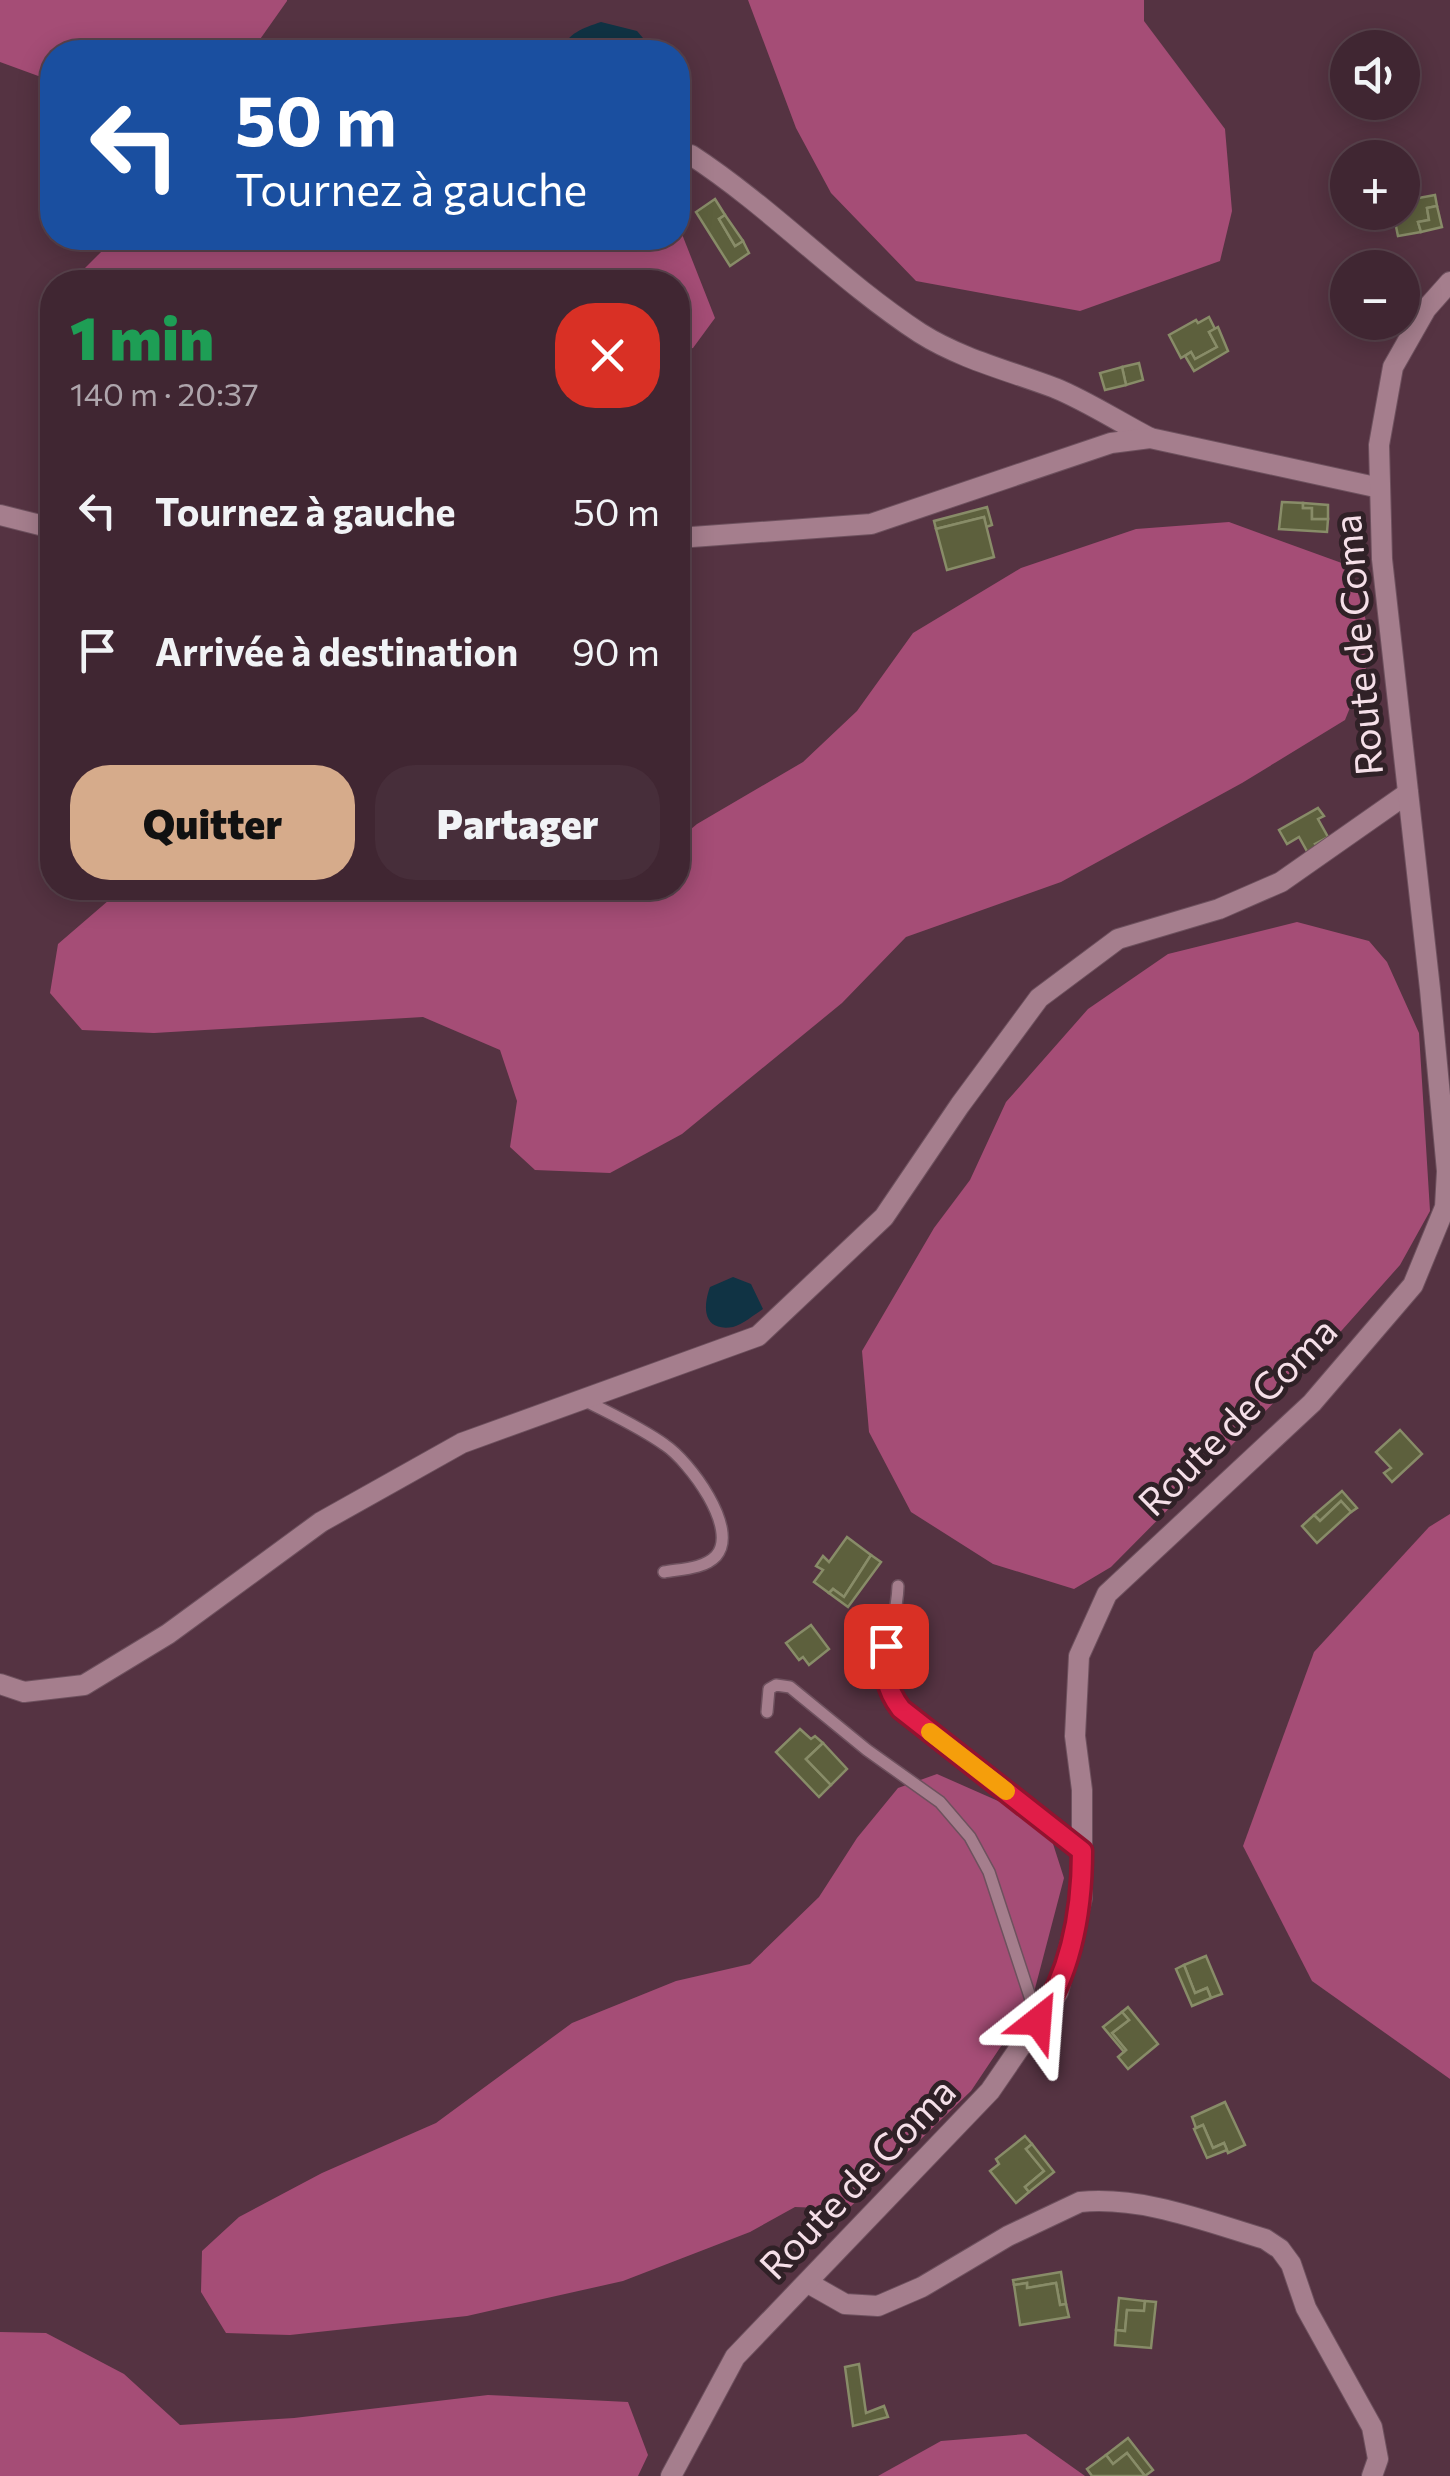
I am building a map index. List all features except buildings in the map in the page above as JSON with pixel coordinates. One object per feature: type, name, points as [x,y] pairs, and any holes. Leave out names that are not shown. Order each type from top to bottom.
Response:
[{"type":"street","points":[[691,155],[730,180],[874,302],[956,352],[1060,390],[1150,438],[1380,488]]},
{"type":"street","name":"Route de Coma","points":[[671,2476],[736,2357],[990,2091],[1058,1992],[1082,1898],[1082,1790],[1075,1736],[1079,1656],[1107,1594],[1312,1403],[1412,1285],[1445,1207],[1447,1171],[1382,559],[1379,445],[1393,367],[1426,309],[1450,282]]},
{"type":"street","points":[[690,537],[871,524],[1111,442],[1150,438]]},
{"type":"street","points":[[0,515],[40,525]]},
{"type":"street","points":[[0,1684],[24,1692],[84,1685],[168,1634],[321,1522],[462,1443],[758,1336],[884,1217],[1039,998],[1118,939],[1218,910],[1281,882],[1408,793]]},
{"type":"street","points":[[808,2283],[845,2304],[878,2306],[922,2287],[1008,2236],[1080,2202],[1090,2201],[1116,2199],[1265,2238],[1291,2264],[1306,2308],[1372,2427],[1378,2459],[1372,2476]]},
{"type":"lane","points":[[584,1400],[668,1446],[699,1478],[716,1512],[723,1538],[716,1556],[701,1566],[664,1572]]},
{"type":"lane","points":[[898,1586],[898,1609],[886,1646],[884,1670],[889,1693],[901,1709],[1082,1851]]},
{"type":"lane","points":[[767,1712],[769,1689],[776,1685],[790,1687],[866,1750],[940,1802],[970,1836],[988,1872],[1038,2021]]},
{"type":"shaded area","points":[[0,0],[287,0],[259,40],[40,40],[40,77],[0,62]]},
{"type":"shaded area","points":[[748,0],[1144,0],[1144,21],[1225,129],[1232,211],[1220,261],[1080,311],[916,281],[831,193],[796,128]]},
{"type":"shaded area","points":[[688,250],[715,318],[690,349],[690,270],[83,270],[102,251]]},
{"type":"shaded area","points":[[1229,522],[1350,566],[1374,648],[1345,720],[1242,783],[1061,882],[906,937],[842,1003],[682,1134],[610,1173],[535,1170],[510,1147],[517,1101],[500,1050],[423,1017],[154,1033],[82,1030],[50,993],[58,944],[109,900],[690,900],[690,830],[803,762],[857,711],[913,633],[1021,568],[1136,529]]},
{"type":"shaded area","points":[[1297,922],[1369,941],[1387,962],[1419,1033],[1430,1211],[1400,1265],[1310,1366],[1111,1567],[1074,1589],[993,1564],[911,1512],[869,1432],[862,1351],[934,1228],[970,1180],[1006,1102],[1088,1009],[1168,954]]},
{"type":"shaded area","points":[[1450,1514],[1450,2079],[1312,1981],[1243,1846],[1314,1652],[1429,1527]]},
{"type":"shaded area","points":[[937,1774],[1046,1822],[1064,1878],[1032,2000],[971,2091],[848,2209],[795,2207],[750,2232],[623,2281],[467,2316],[290,2335],[226,2333],[201,2292],[202,2251],[239,2217],[322,2173],[436,2123],[572,2023],[676,1981],[750,1964],[819,1897],[857,1838],[898,1788]]},
{"type":"shaded area","points":[[0,2332],[46,2333],[124,2374],[180,2425],[294,2418],[488,2395],[628,2402],[648,2455],[638,2476],[0,2476]]},
{"type":"shaded area","points":[[1026,2434],[1085,2476],[878,2476],[941,2441]]},
{"type":"water","points":[[601,22],[637,31],[645,40],[569,40],[582,29]]},
{"type":"water","points":[[733,1277],[751,1284],[763,1309],[737,1326],[715,1326],[706,1309],[710,1287]]},
{"type":"slow traffic","points":[[930,1732],[1006,1791]]},
{"type":"route","points":[[886,1646],[884,1670],[889,1693],[901,1709],[1082,1851],[1082,1898],[1058,1992],[1038,2021]]}]
